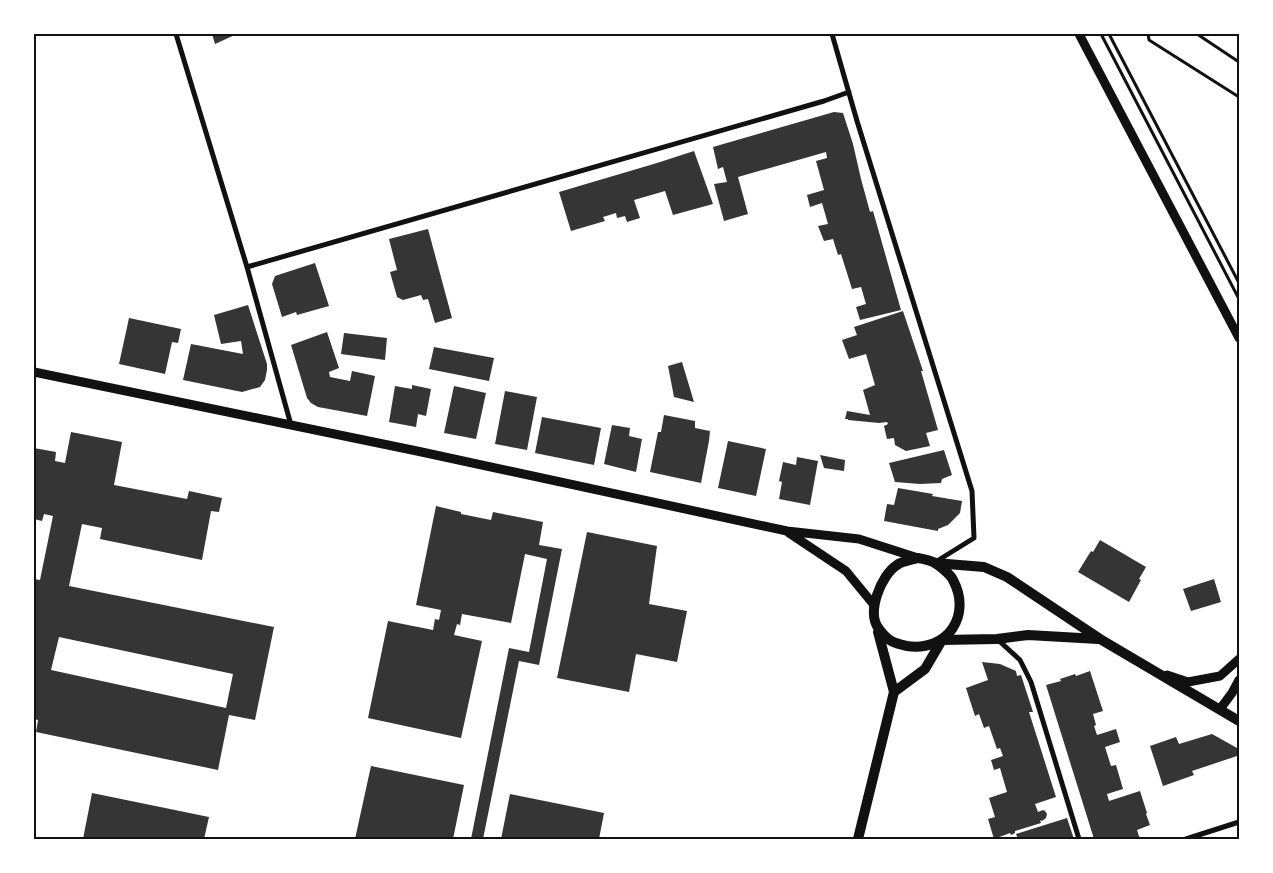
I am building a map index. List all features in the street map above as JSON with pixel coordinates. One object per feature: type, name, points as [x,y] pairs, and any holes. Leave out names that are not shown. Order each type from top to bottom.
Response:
[{"type":"main road","points":[[874,605],[885,576],[897,564],[918,558],[935,563],[984,567],[1008,577],[1100,639],[1239,721]]},
{"type":"main road","points":[[858,839],[894,692],[925,669],[942,640],[952,630],[958,620],[960,607],[953,578],[935,563]]},
{"type":"main road","points":[[876,626],[886,638],[897,644],[915,647],[929,645],[942,640],[997,639],[1028,635],[1100,639]]},
{"type":"street","points":[[176,34],[247,267],[291,424]]},
{"type":"street","points":[[832,34],[972,491],[974,538],[935,563]]},
{"type":"street","points":[[1079,34],[1239,338]]},
{"type":"street","points":[[247,267],[824,101],[849,92]]},
{"type":"street","points":[[34,372],[291,424],[787,531],[859,538],[918,558]]},
{"type":"street","points":[[787,531],[846,571],[874,605],[873,616],[894,692]]},
{"type":"street","points":[[997,639],[1020,660],[1031,682],[1079,839]]},
{"type":"street","points":[[1150,669],[1188,682],[1220,676],[1239,660]]},
{"type":"street","points":[[1220,709],[1239,680]]},
{"type":"street","points":[[1186,839],[1239,822]]},
{"type":"path","points":[[1101,34],[1239,299]]},
{"type":"path","points":[[1109,34],[1239,283]]},
{"type":"path","points":[[1148,34],[1149,40],[1239,97]]},
{"type":"path","points":[[1197,34],[1239,62]]},
{"type":"building","points":[[212,34],[237,34],[215,44]]},
{"type":"building","points":[[834,112],[843,113],[870,212],[873,211],[901,310],[860,320],[856,307],[866,304],[861,287],[852,289],[841,254],[838,255],[833,239],[824,241],[818,226],[828,224],[822,203],[810,207],[807,195],[824,190],[816,161],[827,158],[826,152],[738,177],[748,214],[724,221],[714,184],[727,182],[723,167],[718,169],[713,147]]},
{"type":"building","points":[[694,151],[713,204],[673,215],[665,191],[634,200],[640,218],[627,222],[625,216],[617,218],[616,213],[603,217],[605,221],[571,231],[559,192]]},
{"type":"building","points":[[428,229],[452,318],[435,323],[428,299],[423,300],[421,295],[403,300],[397,297],[390,272],[397,270],[389,239]]},
{"type":"building","points":[[315,263],[329,306],[297,315],[296,312],[282,317],[272,284],[275,276]]},
{"type":"building","points":[[248,305],[267,364],[265,380],[260,387],[242,392],[183,380],[191,344],[243,354],[241,341],[221,344],[214,315]]},
{"type":"building","points":[[903,311],[923,371],[921,371],[938,430],[926,433],[930,446],[906,451],[895,445],[894,438],[887,439],[884,426],[888,424],[887,422],[879,423],[845,419],[847,411],[870,415],[863,390],[875,385],[866,354],[849,359],[842,340],[857,335],[854,327]]},
{"type":"building","points":[[129,318],[181,329],[178,343],[172,342],[165,374],[119,364]]},
{"type":"building","points":[[327,332],[339,368],[329,372],[330,377],[350,381],[352,371],[375,376],[367,416],[318,407],[307,398],[291,345]]},
{"type":"building","points":[[344,333],[387,338],[385,360],[341,354]]},
{"type":"building","points":[[434,347],[494,358],[489,381],[429,369]]},
{"type":"building","points":[[682,362],[694,402],[674,397],[668,366]]},
{"type":"building","points":[[412,385],[431,389],[426,416],[418,414],[416,427],[389,422],[395,386],[412,389]]},
{"type":"building","points":[[454,386],[486,393],[476,439],[444,433]]},
{"type":"building","points":[[505,391],[537,397],[527,450],[495,444]]},
{"type":"building","points":[[664,415],[695,421],[695,428],[710,431],[701,483],[650,472],[658,432],[661,432]]},
{"type":"building","points":[[542,417],[601,428],[594,465],[535,453]]},
{"type":"building","points":[[612,425],[630,428],[629,436],[642,439],[636,472],[604,464]]},
{"type":"building","points":[[71,432],[122,442],[114,485],[187,499],[189,491],[222,498],[219,512],[211,511],[202,560],[100,539],[102,528],[82,524],[69,586],[274,627],[255,720],[229,715],[218,770],[36,732],[38,720],[34,719],[34,579],[40,580],[53,516],[44,514],[42,521],[34,519],[34,448],[56,452],[55,461],[65,463]],"holes":[[[59,637],[233,674],[226,708],[51,670]]]},
{"type":"building","points":[[728,441],[766,449],[756,496],[718,488]]},
{"type":"building","points":[[944,450],[952,475],[942,479],[941,483],[895,482],[889,463]]},
{"type":"building","points":[[820,455],[845,460],[844,471],[824,468]]},
{"type":"building","points":[[797,457],[818,461],[810,505],[779,499],[782,482],[779,481],[783,462],[796,465]]},
{"type":"building","points":[[898,488],[962,501],[960,513],[948,525],[938,529],[938,531],[884,521],[887,504],[894,505]]},
{"type":"building","points":[[436,506],[461,512],[461,514],[491,520],[493,512],[543,522],[539,545],[562,549],[539,665],[519,661],[483,839],[471,839],[509,648],[529,652],[547,559],[525,554],[511,623],[462,614],[460,625],[457,624],[454,635],[482,641],[461,738],[368,718],[388,621],[433,630],[435,619],[439,620],[441,610],[416,605]]},
{"type":"building","points":[[587,532],[657,546],[649,604],[687,611],[677,662],[636,654],[629,692],[557,678]]},
{"type":"building","points":[[1100,540],[1146,567],[1129,602],[1078,572]]},
{"type":"building","points":[[1214,579],[1221,602],[1191,611],[1183,589]]},
{"type":"building","points":[[982,662],[1000,664],[1016,671],[1017,676],[1021,675],[1033,712],[1029,712],[1056,797],[1035,804],[1038,812],[1043,810],[1047,814],[1046,818],[1042,821],[1040,820],[1041,823],[1015,831],[1011,835],[1010,833],[994,839],[988,819],[995,817],[989,798],[1007,792],[1000,768],[994,770],[991,760],[1003,756],[1000,748],[997,749],[989,726],[984,728],[979,714],[975,716],[966,688],[988,680]]},
{"type":"building","points":[[1090,671],[1103,711],[1093,714],[1097,735],[1116,729],[1120,742],[1105,747],[1111,766],[1116,765],[1123,789],[1107,794],[1109,801],[1140,791],[1150,825],[1137,830],[1140,839],[1094,839],[1046,685],[1061,681],[1060,679],[1075,674],[1076,676]]},
{"type":"building","points":[[1212,734],[1237,748],[1239,750],[1237,756],[1192,771],[1194,775],[1163,786],[1150,746],[1176,737],[1179,744]]},
{"type":"building","points":[[371,766],[464,785],[453,839],[355,839]]},
{"type":"building","points":[[92,793],[209,817],[204,839],[83,839]]},
{"type":"building","points":[[510,794],[604,813],[599,839],[501,839]]},
{"type":"building","points":[[1067,818],[1074,839],[1018,839],[1016,834]]}]
